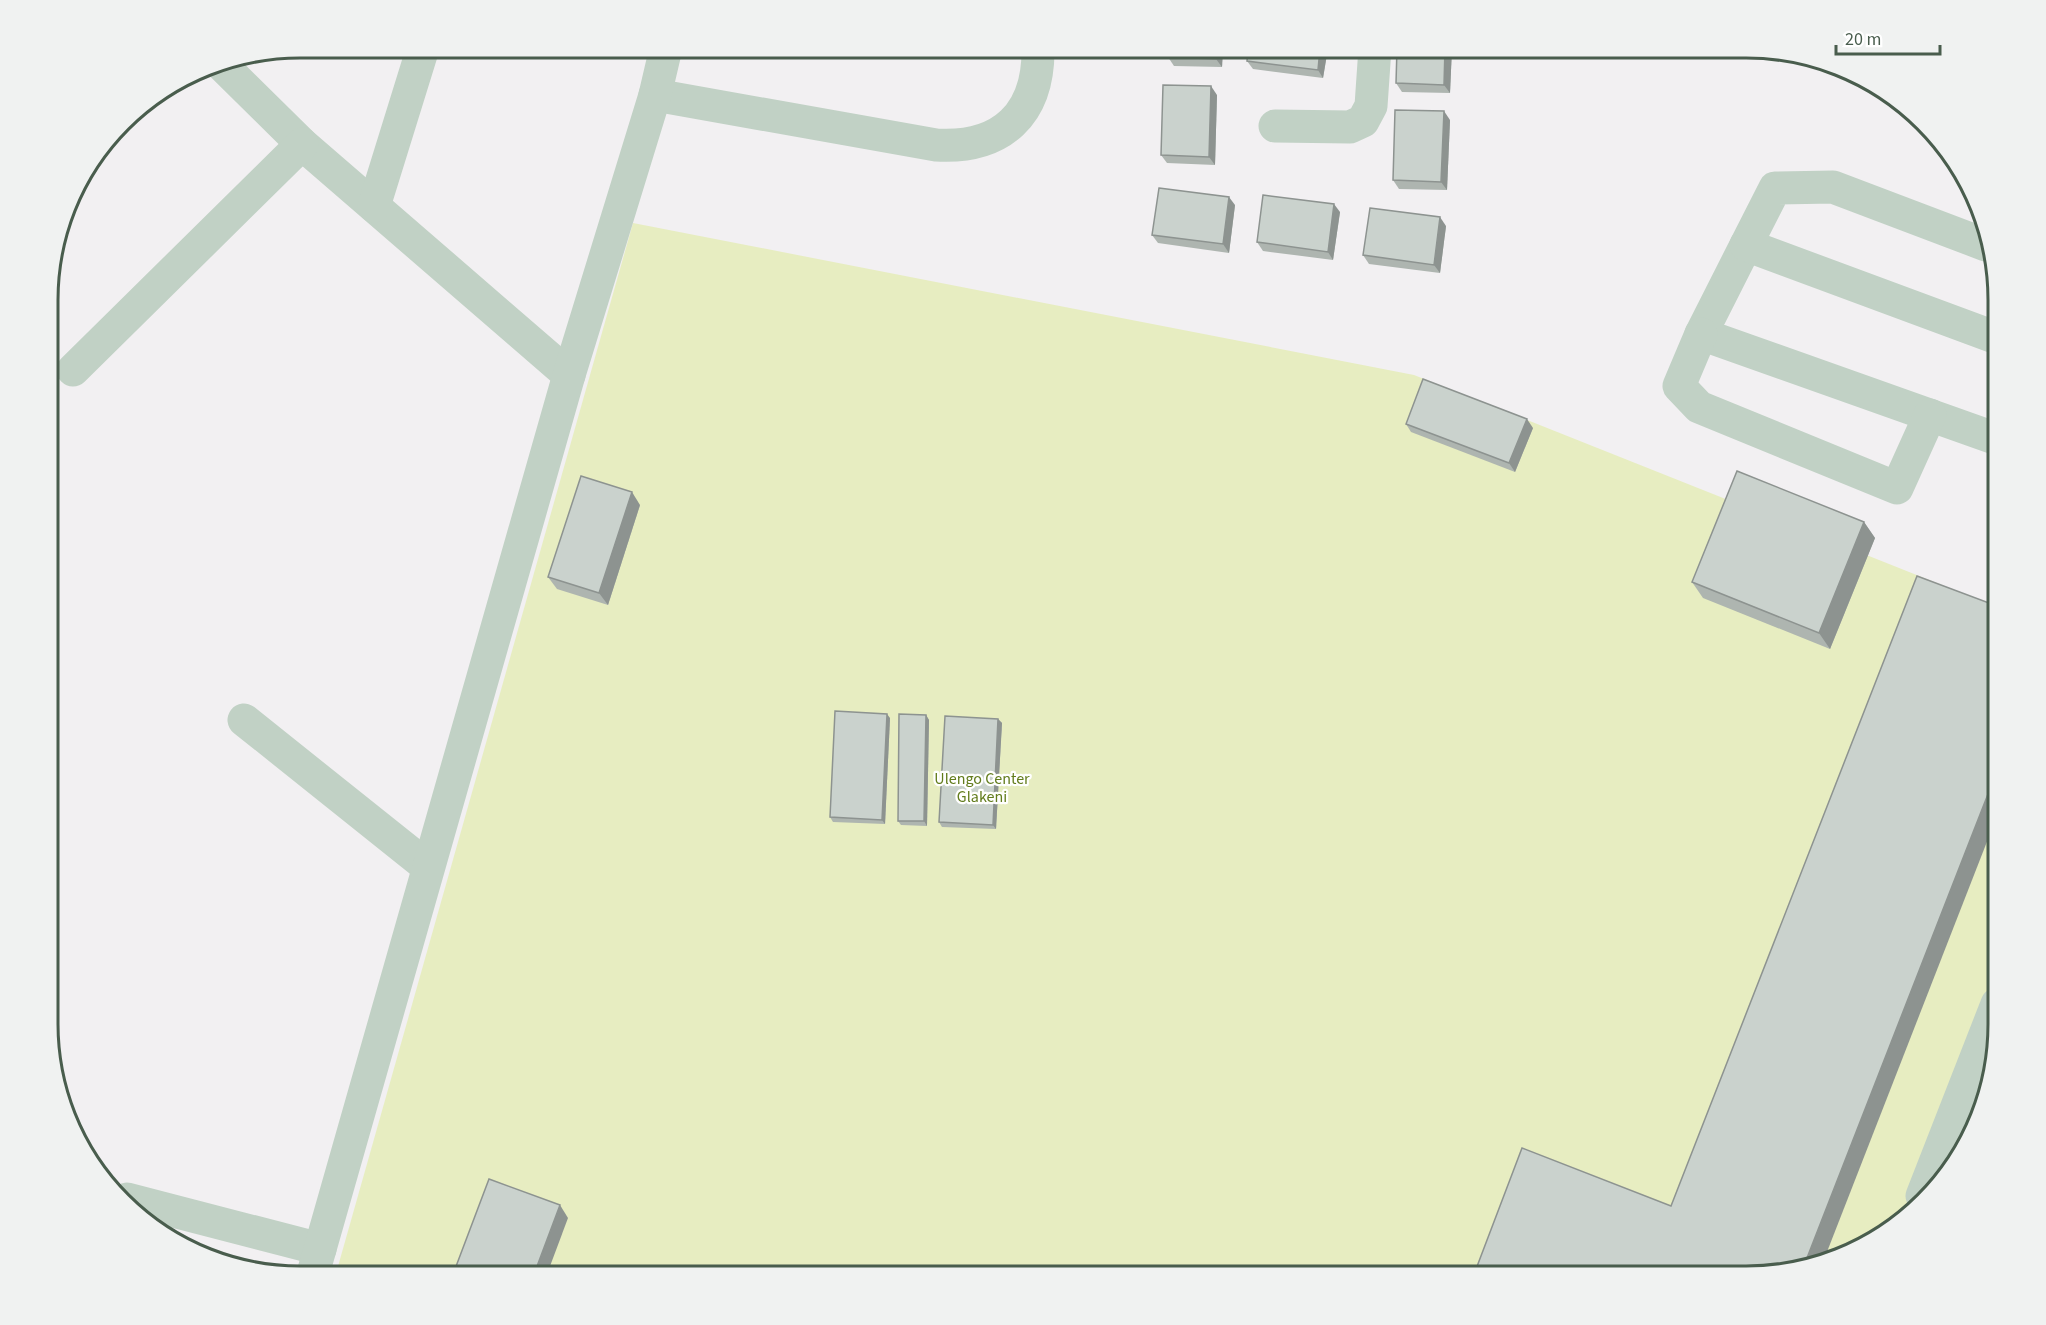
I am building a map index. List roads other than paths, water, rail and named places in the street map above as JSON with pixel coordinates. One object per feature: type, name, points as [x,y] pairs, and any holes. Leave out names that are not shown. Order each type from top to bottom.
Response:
[{"type":"street","points":[[374,206],[420,58]]},
{"type":"street","points":[[135,1202],[316,1263],[569,375],[656,95],[664,58]]},
{"type":"street","points":[[656,95],[936,145],[962,147],[980,143],[998,134],[1023,112],[1031,96],[1036,77],[1037,58]]},
{"type":"street","points":[[1275,126],[1350,127],[1363,120],[1371,106],[1374,58]]},
{"type":"street","points":[[227,70],[302,144],[569,375]]},
{"type":"street","points":[[74,370],[302,144]]},
{"type":"street","points":[[1930,415],[1897,488],[1699,407],[1679,386],[1701,333],[1775,188],[1833,188],[1980,243]]},
{"type":"street","points":[[1746,245],[1988,334]]},
{"type":"street","points":[[1701,333],[1988,435]]},
{"type":"street","points":[[244,720],[428,867]]},
{"type":"street","points":[[1931,1180],[1958,1134],[1984,1060]]},
{"type":"park label","name":"Ulengo Center Glakeni","points":[[982,788]]}]
